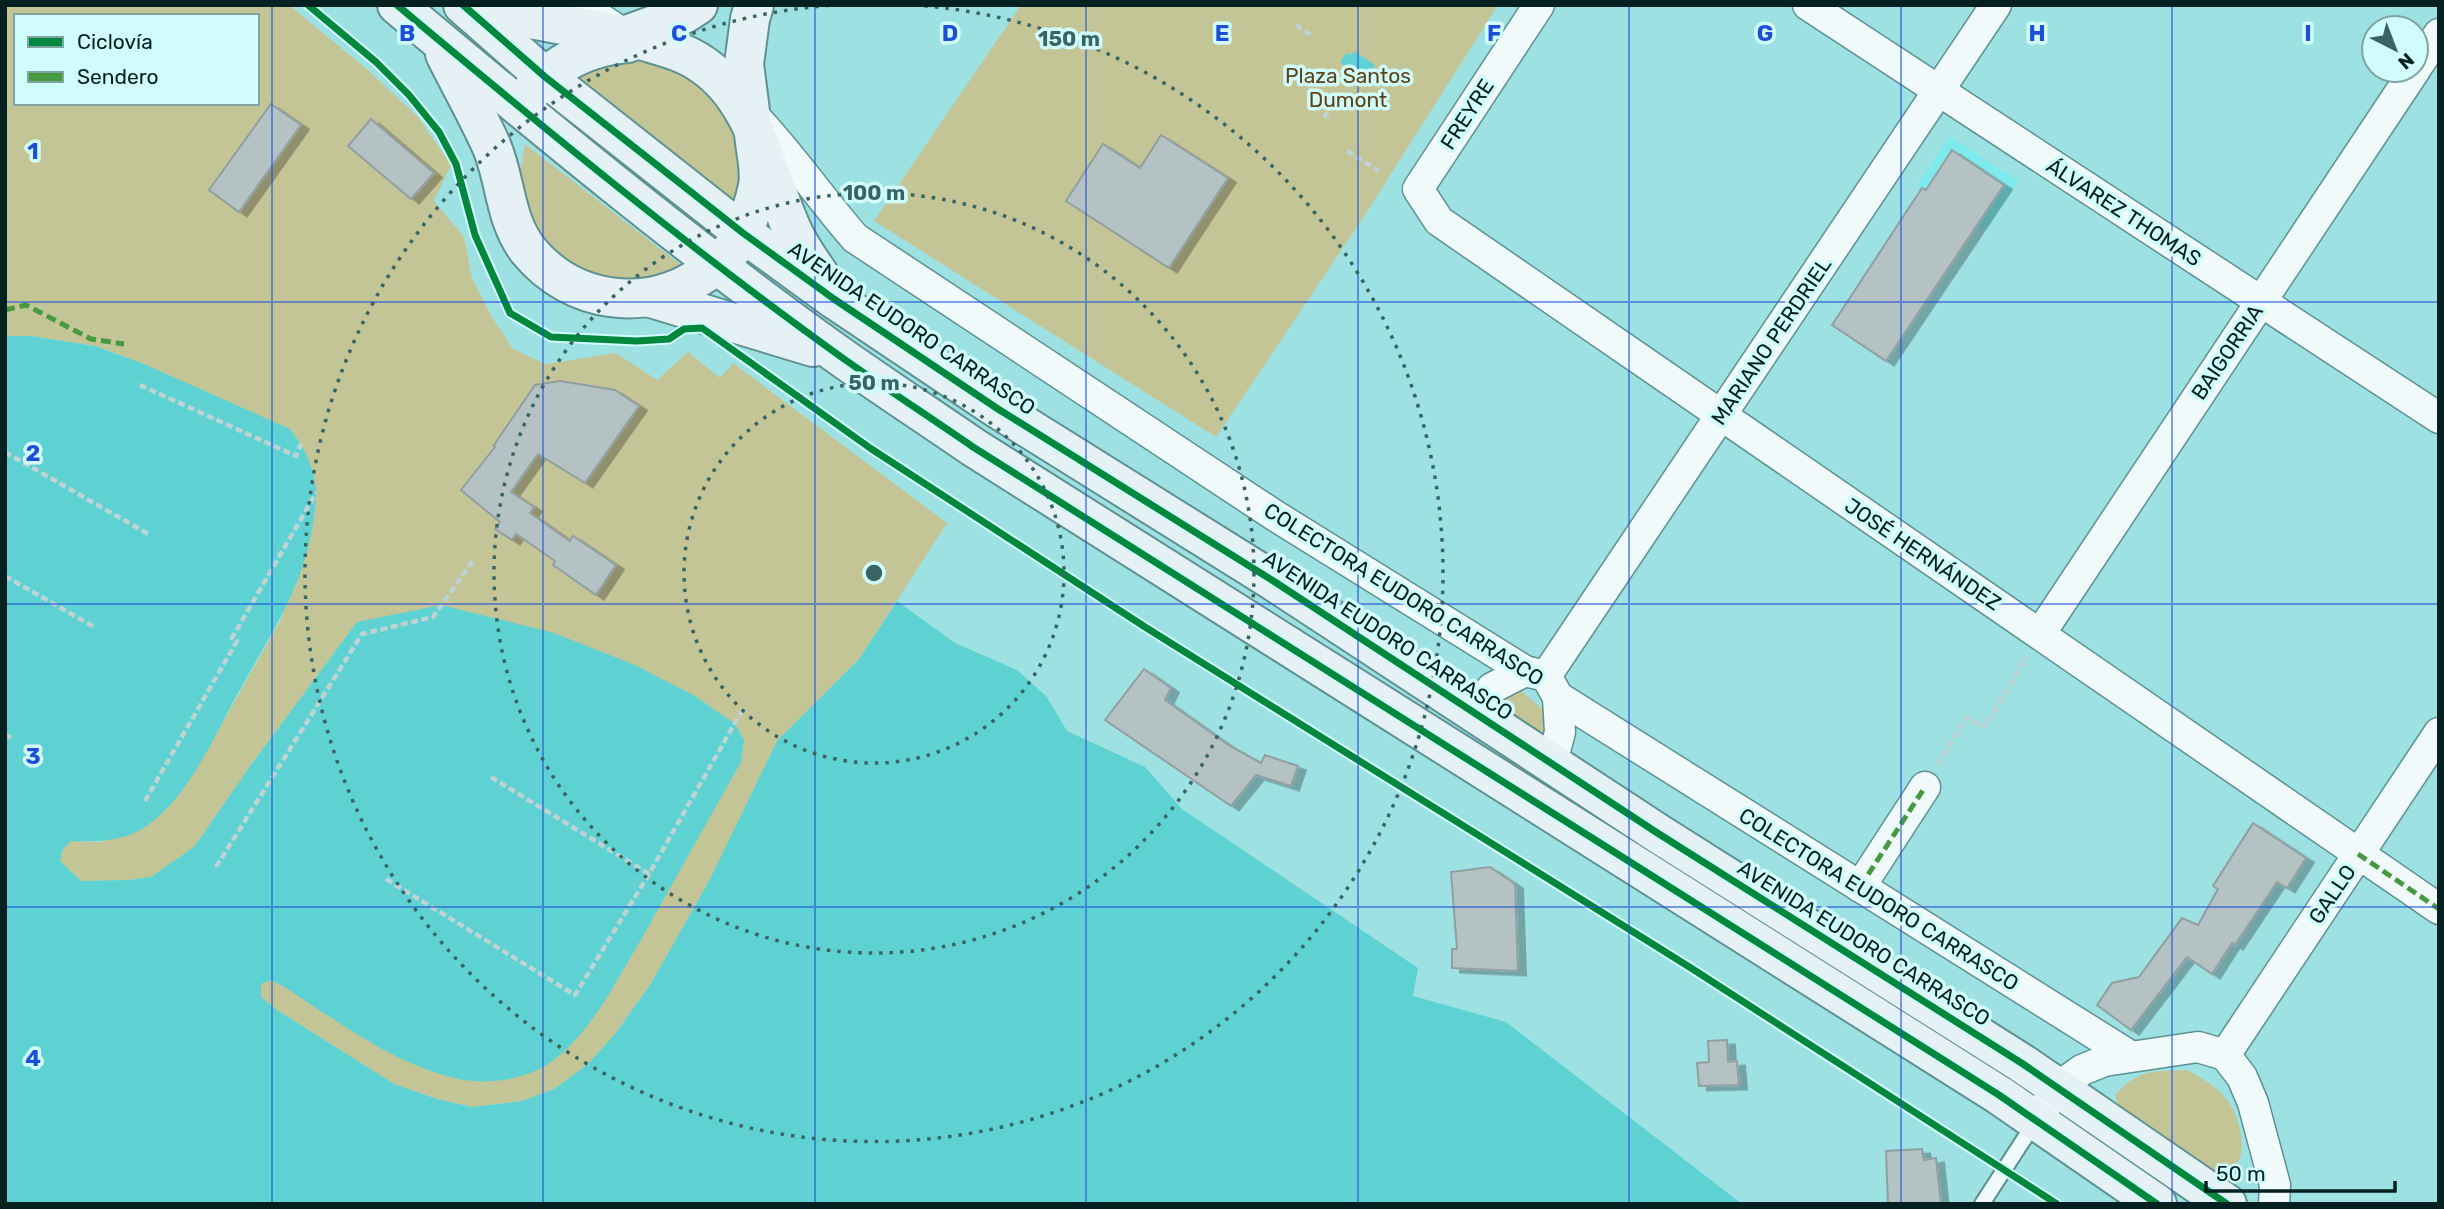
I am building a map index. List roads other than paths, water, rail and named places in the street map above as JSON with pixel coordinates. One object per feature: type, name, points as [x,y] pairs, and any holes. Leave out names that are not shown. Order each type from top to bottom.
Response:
[{"type":"main road","points":[[397,5],[519,107],[837,355],[984,454],[1841,995],[2036,1121],[2157,1204]]},
{"type":"main road","name":"AVENIDA EUDORO CARRASCO","points":[[463,5],[544,76],[743,233],[834,299],[998,409],[1275,582],[1659,834],[2057,1088],[2227,1204]]},
{"type":"main road","points":[[487,5],[508,14],[611,41],[663,46],[702,64],[720,78],[752,112],[793,234],[834,299]]},
{"type":"main road","points":[[502,183],[505,144],[519,107],[544,76],[569,58],[684,14],[698,5]]},
{"type":"main road","points":[[438,40],[492,147],[510,217],[527,248],[551,273],[582,291],[616,299],[651,298],[687,286],[719,264],[743,233],[758,184],[752,112],[750,19],[754,5]]},
{"type":"main road","points":[[651,298],[837,355]]},
{"type":"street","points":[[580,5],[611,41]]},
{"type":"street","name":"FREYRE","points":[[1418,188],[1539,5]]},
{"type":"street","name":"ÁLVAREZ THOMAS","points":[[1808,5],[2439,418]]},
{"type":"street","name":"MARIANO PERDRIEL","points":[[1473,710],[1492,688],[1543,681],[1996,5]]},
{"type":"street","name":"BAIGORRIA","points":[[2040,634],[2405,84]]},
{"type":"street","name":"COLECTORA EUDORO CARRASCO","points":[[752,112],[820,199],[855,238],[1275,515],[1543,681],[1860,887],[2130,1056]]},
{"type":"street","name":"JOSÉ HERNÁNDEZ","points":[[1418,188],[1439,221],[2439,909]]},
{"type":"street","points":[[1543,681],[1560,732],[1552,762]]},
{"type":"street","name":"GALLO","points":[[2225,1055],[2439,733]]},
{"type":"street","points":[[1860,887],[1925,787]]},
{"type":"street","points":[[2036,1121],[2057,1088],[2082,1070],[2104,1061],[2198,1046],[2225,1055],[2242,1077],[2253,1103],[2275,1185],[2274,1204]]},
{"type":"lane","points":[[1982,1204],[2036,1121]]},
{"type":"park label","name":"Plaza Santos Dumont","points":[[1348,87]]}]
